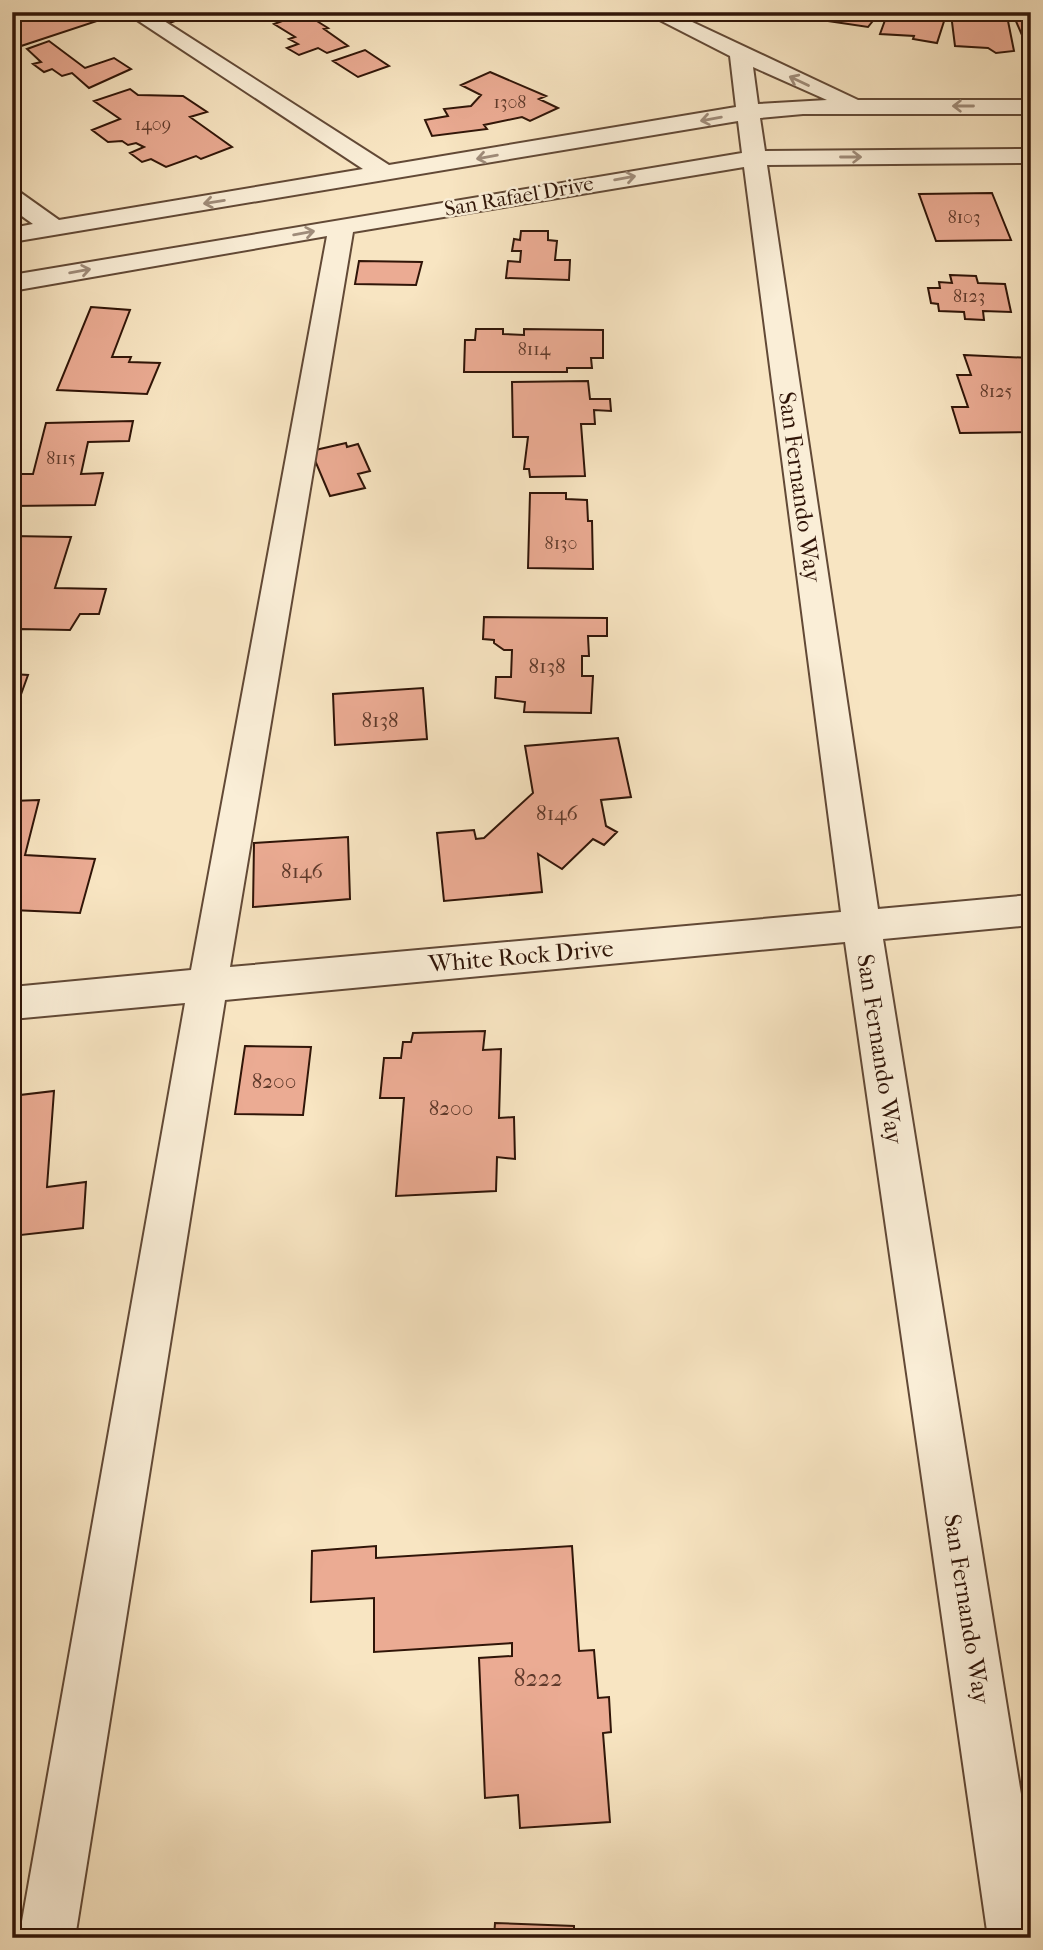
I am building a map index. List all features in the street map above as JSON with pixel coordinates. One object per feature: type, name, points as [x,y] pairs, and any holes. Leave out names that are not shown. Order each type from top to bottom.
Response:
[{"type":"street","points":[[135,12],[387,174]]},
{"type":"street","points":[[654,12],[859,106]]},
{"type":"street","name":"San Fernando Way","points":[[740,53],[757,158],[861,925],[1016,1938]]},
{"type":"street","name":"San Rafael Drive","points":[[12,235],[749,112],[859,106],[1031,107]]},
{"type":"street","name":"San Rafael Drive","points":[[12,283],[718,162],[757,158],[1031,156]]},
{"type":"street","points":[[12,198],[53,227]]},
{"type":"street","points":[[47,1938],[208,985],[341,227]]},
{"type":"street","name":"White Rock Drive","points":[[12,1003],[1031,910]]},
{"type":"building","points":[[12,12],[26,19],[47,12],[84,12],[97,21],[15,48],[12,45]]},
{"type":"building","points":[[144,12],[192,12],[195,14],[164,25]]},
{"type":"building","points":[[819,12],[880,12],[868,27],[828,21],[816,16]]},
{"type":"building","points":[[888,12],[947,12],[937,43],[913,39],[914,36],[880,34]]},
{"type":"building","points":[[304,13],[328,28],[324,29],[348,46],[327,53],[318,48],[299,55],[287,48],[298,44],[289,39],[295,37],[274,24]]},
{"type":"building","points":[[951,14],[1007,16],[1014,51],[996,53],[988,48],[955,46]]},
{"type":"building","points":[[1031,18],[1031,49],[1028,49],[1015,19]]},
{"type":"building","points":[[49,41],[85,68],[114,58],[131,69],[89,88],[72,73],[62,76],[52,69],[44,72],[33,64],[41,62],[27,49]]},
{"type":"building","points":[[365,50],[389,66],[358,77],[333,61]]},
{"type":"building","points":[[490,72],[546,96],[539,99],[558,108],[530,121],[522,117],[484,125],[487,129],[432,136],[425,120],[448,116],[444,109],[471,106],[481,95],[461,85]]},
{"type":"building","points":[[130,89],[138,95],[183,96],[207,112],[190,117],[232,147],[201,159],[196,156],[166,167],[151,159],[142,162],[130,153],[144,147],[136,143],[128,145],[122,141],[108,142],[92,130],[120,119],[94,101]]},
{"type":"building","points":[[992,193],[1011,240],[936,241],[919,194]]},
{"type":"building","points":[[521,231],[548,231],[548,240],[557,241],[555,260],[570,260],[569,280],[506,278],[508,261],[520,262],[521,251],[512,251],[514,239],[520,240]]},
{"type":"building","points":[[359,261],[422,262],[416,285],[355,284]]},
{"type":"building","points":[[950,275],[976,276],[978,283],[1005,284],[1011,312],[983,311],[984,320],[965,319],[964,312],[939,311],[938,304],[931,303],[928,288],[940,288],[939,282],[952,283]]},
{"type":"building","points":[[91,307],[130,310],[112,357],[131,357],[129,362],[160,363],[147,394],[57,390]]},
{"type":"building","points":[[476,329],[503,329],[503,334],[524,335],[524,329],[603,330],[603,358],[591,358],[592,368],[567,368],[567,372],[464,372],[465,340],[475,340]]},
{"type":"building","points":[[964,355],[1031,358],[1031,432],[960,433],[952,407],[968,407],[957,375],[971,375]]},
{"type":"building","points":[[588,381],[590,399],[610,399],[611,411],[594,410],[595,424],[581,424],[585,476],[530,477],[529,469],[524,469],[528,437],[513,437],[512,382]]},
{"type":"building","points":[[133,421],[129,441],[88,442],[81,474],[103,473],[95,505],[12,506],[17,474],[33,474],[46,423]]},
{"type":"building","points":[[346,443],[347,447],[358,444],[370,471],[358,474],[365,488],[330,496],[311,451]]},
{"type":"building","points":[[530,493],[566,493],[566,499],[587,500],[588,521],[592,521],[593,569],[528,568]]},
{"type":"building","points":[[12,536],[71,537],[55,588],[106,589],[99,614],[80,614],[70,630],[20,629],[18,634],[12,633]]},
{"type":"building","points":[[484,617],[607,618],[607,636],[588,636],[589,656],[582,656],[582,676],[593,676],[591,713],[524,712],[525,702],[495,698],[496,677],[511,677],[512,650],[504,650],[494,643],[494,640],[483,639]]},
{"type":"building","points":[[12,674],[28,675],[15,711],[12,711]]},
{"type":"building","points":[[423,688],[427,739],[335,745],[333,694]]},
{"type":"building","points":[[618,738],[631,797],[601,800],[606,826],[617,832],[604,845],[593,839],[562,869],[538,854],[542,892],[444,901],[437,833],[474,830],[476,839],[484,838],[533,793],[525,746]]},
{"type":"building","points":[[39,800],[25,855],[95,859],[80,913],[12,910],[12,801]]},
{"type":"building","points":[[348,837],[350,899],[253,907],[254,843]]},
{"type":"building","points":[[485,1031],[483,1050],[501,1049],[499,1118],[514,1117],[515,1159],[497,1157],[496,1191],[396,1196],[404,1098],[380,1098],[384,1058],[401,1058],[403,1042],[411,1042],[413,1033]]},
{"type":"building","points":[[245,1046],[311,1047],[303,1115],[235,1114]]},
{"type":"building","points":[[54,1091],[47,1187],[86,1182],[83,1228],[12,1236],[12,1096]]},
{"type":"building","points":[[376,1546],[376,1558],[572,1546],[579,1651],[594,1650],[598,1698],[609,1697],[611,1732],[603,1733],[610,1822],[520,1828],[518,1795],[485,1798],[479,1658],[512,1656],[512,1643],[374,1652],[374,1598],[311,1602],[312,1551]]},
{"type":"building","points":[[495,1923],[574,1926],[574,1938],[494,1938]]}]
